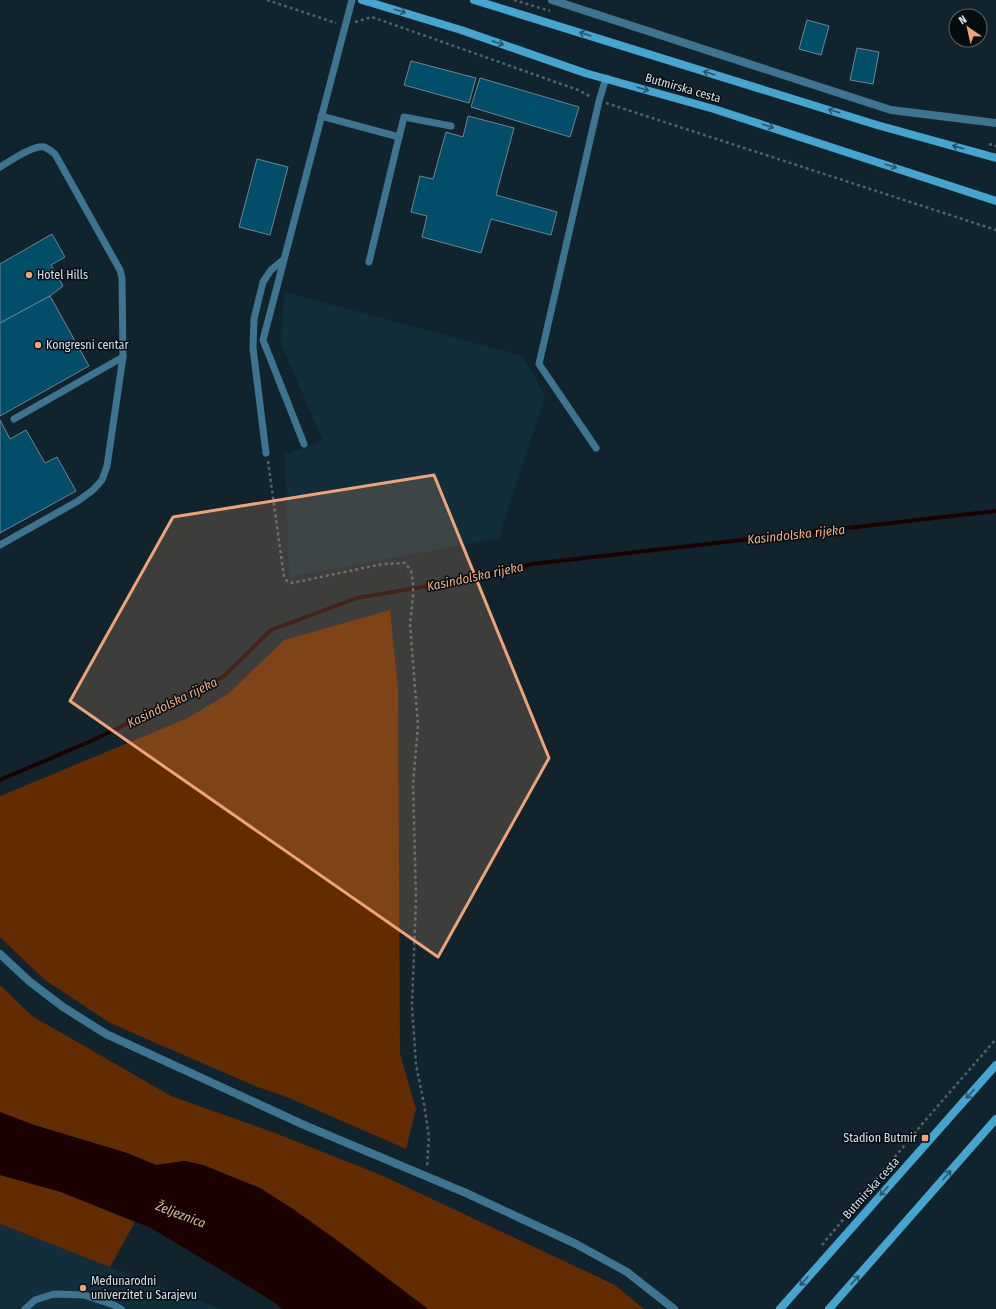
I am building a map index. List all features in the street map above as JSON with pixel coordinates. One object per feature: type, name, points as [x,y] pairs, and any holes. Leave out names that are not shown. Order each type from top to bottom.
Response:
[{"type":"main road","name":"Butmirska cesta","points":[[362,0],[461,30],[585,73],[714,109],[996,201]]},
{"type":"main road","name":"Butmirska cesta","points":[[474,0],[878,125],[996,158]]},
{"type":"main road","name":"Butmirska cesta","points":[[780,1309],[996,1065]]},
{"type":"main road","points":[[829,1309],[996,1119]]},
{"type":"street","points":[[552,0],[891,110],[996,123]]},
{"type":"street","points":[[0,954],[29,981],[63,1008],[106,1034],[304,1124],[466,1193],[569,1241],[627,1272],[674,1309]]},
{"type":"lane","points":[[304,444],[263,340],[352,0]]},
{"type":"lane","points":[[596,448],[539,364],[599,101],[606,78]]},
{"type":"lane","points":[[321,116],[399,137]]},
{"type":"lane","points":[[369,262],[404,116],[451,126]]},
{"type":"lane","points":[[0,166],[38,148],[43,147],[49,149],[55,154],[120,270],[122,278],[122,357],[107,466],[102,480],[78,501],[0,545]]},
{"type":"lane","points":[[266,453],[252,348],[254,319],[263,282],[271,270],[284,260]]},
{"type":"lane","points":[[14,419],[122,357]]},
{"type":"lane","points":[[24,1309],[35,1300],[54,1294],[84,1295],[122,1309]]},
{"type":"path","points":[[266,0],[345,25],[372,17],[578,90],[599,101],[996,230]]},
{"type":"path","points":[[266,453],[284,577],[287,581],[292,583],[383,564],[405,563],[411,571],[413,597],[410,624],[418,726],[413,784],[416,899],[412,1005],[416,1065],[429,1137],[426,1176]]},
{"type":"path","points":[[818,1249],[923,1123],[996,1039]]},
{"type":"highlighted area","points":[[434,475],[549,758],[438,957],[70,701],[173,517]]},
{"type":"shaded area","points":[[284,292],[523,356],[545,396],[499,538],[289,577],[285,454],[323,441],[281,344]]},
{"type":"shaded area","points":[[390,610],[398,689],[400,1054],[416,1109],[406,1149],[287,1097],[255,1086],[110,1023],[45,980],[0,937],[0,796],[188,718],[228,694],[284,640]]},
{"type":"shaded area","points":[[0,985],[32,1016],[171,1096],[275,1133],[381,1175],[615,1285],[644,1309],[428,1309],[260,1188],[203,1165],[185,1161],[156,1165],[127,1153],[34,1125],[0,1112]]},
{"type":"shaded area","points":[[0,1175],[61,1192],[135,1222],[110,1267],[0,1224]]},
{"type":"shaded area","name":"Međunarodni univerzitet u Sarajevu","points":[[0,1224],[110,1267],[221,1309],[0,1309]]},
{"type":"water","name":"Željeznica","points":[[0,1112],[34,1125],[127,1153],[156,1165],[185,1161],[203,1165],[260,1188],[338,1241],[428,1309],[283,1309],[266,1297],[151,1228],[61,1192],[0,1175]]},
{"type":"building","points":[[807,20],[829,26],[821,55],[799,49]]},
{"type":"building","points":[[857,48],[879,52],[873,84],[850,80]]},
{"type":"building","points":[[411,61],[476,78],[469,103],[404,85]]},
{"type":"building","points":[[480,78],[579,107],[570,137],[471,107]]},
{"type":"building","points":[[468,116],[514,128],[496,195],[557,212],[551,235],[491,219],[481,253],[422,237],[427,216],[411,212],[420,176],[433,179],[446,132],[463,137]]},
{"type":"building","points":[[257,159],[288,167],[270,235],[239,227]]},
{"type":"building","name":"Hotel Hills","points":[[52,234],[65,257],[51,265],[63,286],[50,296],[0,323],[0,264]]},
{"type":"building","name":"Kongresni centar","points":[[50,296],[89,366],[0,416],[0,323]]},
{"type":"building","points":[[0,420],[10,439],[26,430],[45,463],[57,457],[76,491],[0,533]]},
{"type":"waterway","name":"Kasindolska rijeka","points":[[0,780],[91,741],[223,677],[271,630],[357,598],[476,578],[532,564],[996,511]]},
{"type":"place","name":"Hotel Hills","points":[[29,275]]},
{"type":"place","name":"Kongresni centar","points":[[38,345]]},
{"type":"place","name":"Stadion Butmir","points":[[925,1138]]},
{"type":"place","name":"Međunarodni univerzitet u Sarajevu","points":[[83,1288]]}]
